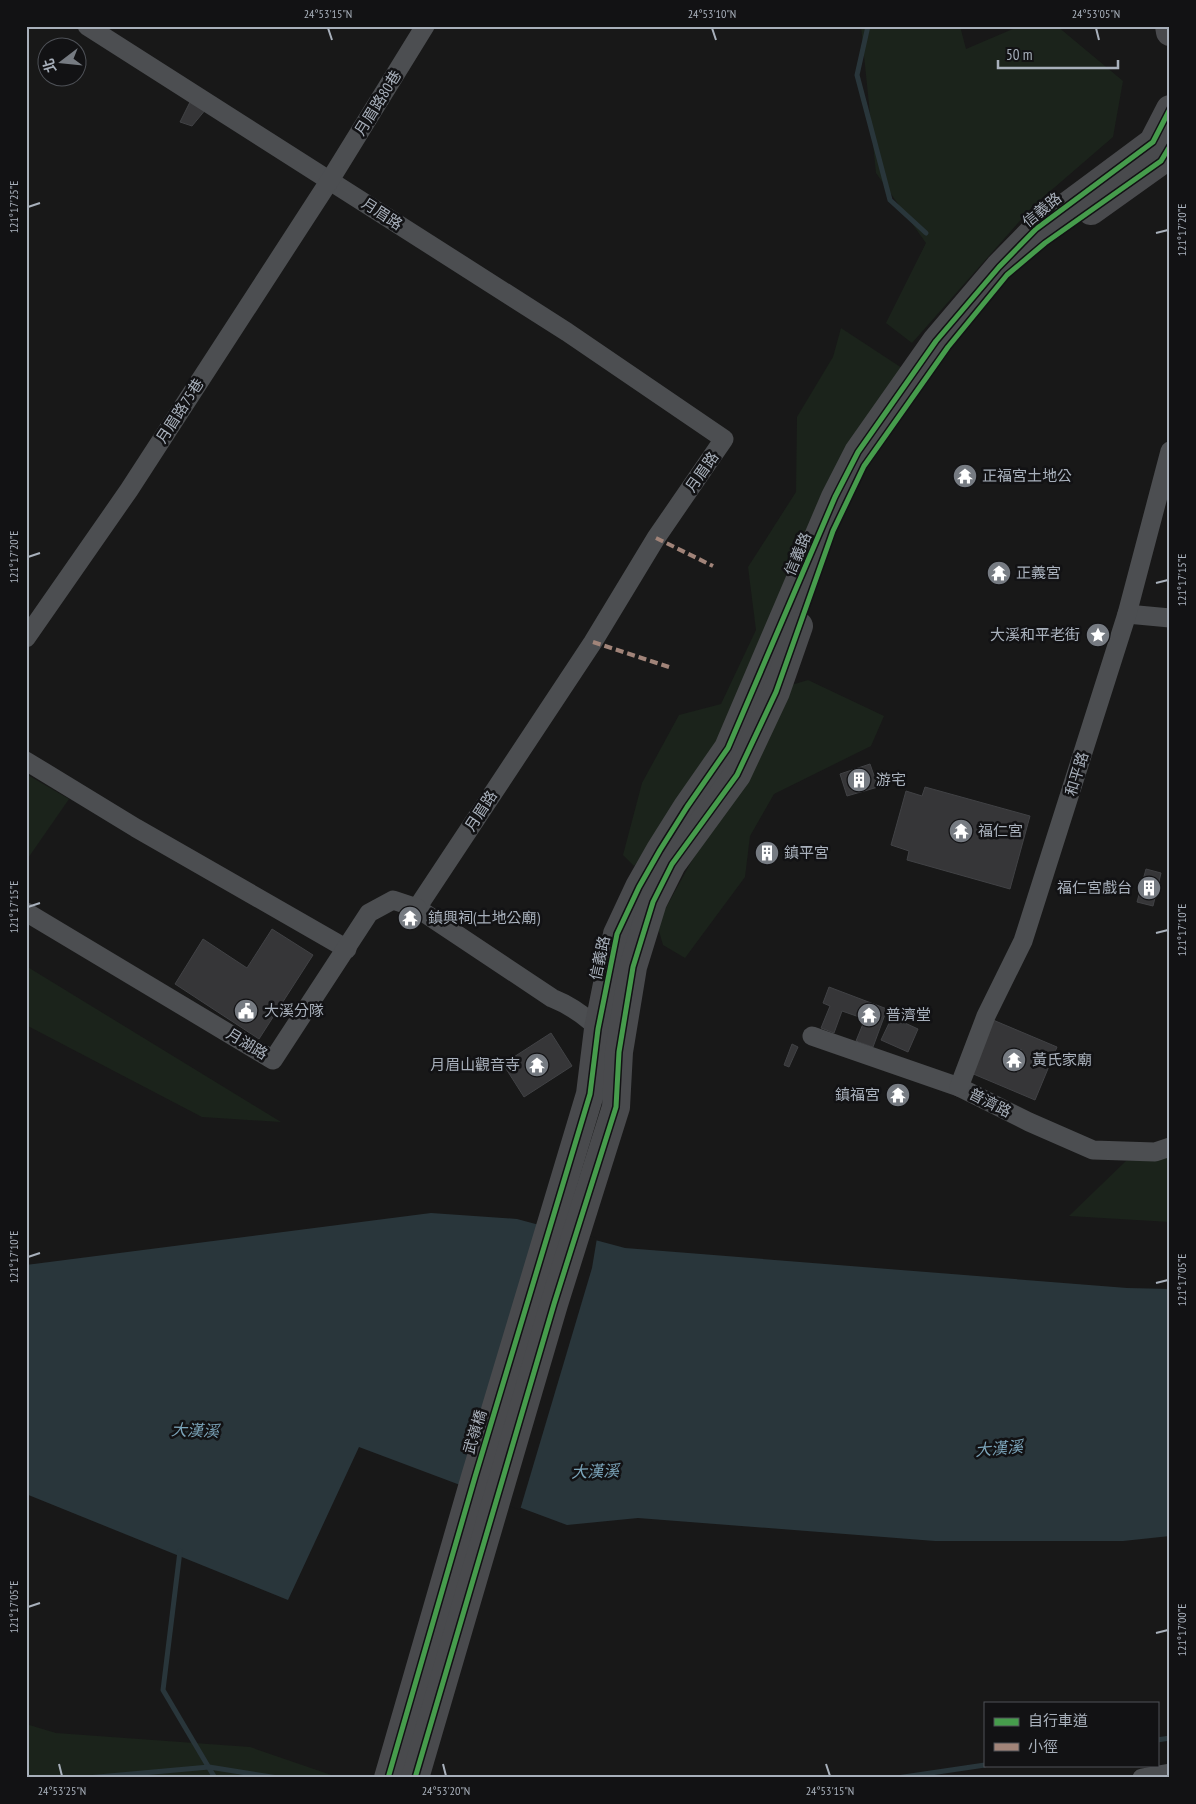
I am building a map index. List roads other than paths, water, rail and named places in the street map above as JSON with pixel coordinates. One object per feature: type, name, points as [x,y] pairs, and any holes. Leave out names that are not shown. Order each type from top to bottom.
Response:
[{"type":"main road","points":[[1169,26],[1170,32]]},
{"type":"main road","name":"信義路","points":[[1162,159],[1153,142],[1170,109]]},
{"type":"main road","name":"信義路","points":[[590,1094],[598,1029],[617,934],[626,912],[660,850],[728,748],[835,497],[858,452],[936,341],[999,267],[1036,229],[1162,159]]},
{"type":"main road","name":"信義路","points":[[415,1778],[552,1314],[616,1106],[619,1052],[633,967],[653,902],[672,864],[737,775],[776,692],[833,530],[864,466],[948,347],[1008,275],[1045,243],[1162,159]]},
{"type":"main road","name":"武嶺橋","points":[[388,1778],[475,1477],[590,1094]]},
{"type":"street","name":"月眉路","points":[[87,26],[567,332],[724,439],[656,538],[593,642],[417,908]]},
{"type":"street","name":"月眉路80巷","points":[[330,180],[425,26]]},
{"type":"street","name":"月眉路75巷","points":[[26,638],[129,490],[330,180]]},
{"type":"street","name":"和平路","points":[[959,1088],[986,1016],[1023,941],[1127,614],[1170,450]]},
{"type":"street","points":[[1127,614],[1170,618]]},
{"type":"street","points":[[26,761],[136,828],[347,949]]},
{"type":"street","name":"月湖路","points":[[26,912],[273,1060],[369,913],[393,900],[417,908]]},
{"type":"street","points":[[417,908],[552,998],[566,1004],[598,1029],[619,1052]]},
{"type":"street","name":"普濟路","points":[[812,1036],[959,1088],[1028,1122],[1093,1150],[1155,1152],[1170,1147]]},
{"type":"street","points":[[1142,1778],[1170,1773]]},
{"type":"water","name":"大漢溪","points":[[431,1213],[517,1219],[625,1248],[1127,1288],[1170,1289],[1170,1536],[1123,1541],[935,1541],[638,1518],[567,1525],[359,1447],[288,1600],[26,1494],[26,1265]]},
{"type":"waterway","points":[[868,26],[857,75],[890,200],[926,233]]},
{"type":"waterway","points":[[180,1551],[163,1690],[215,1778]]},
{"type":"waterway","points":[[1158,1740],[1170,1738]]},
{"type":"waterway","points":[[897,1778],[984,1765]]},
{"type":"waterway","points":[[87,1778],[209,1767],[278,1778]]},
{"type":"place","name":"正福宮土地公","points":[[965,476]]},
{"type":"place","name":"正義宮","points":[[999,573]]},
{"type":"place","name":"大溪和平老街","points":[[1098,635]]},
{"type":"place","name":"游宅","points":[[859,780]]},
{"type":"place","name":"福仁宮","points":[[961,831]]},
{"type":"place","name":"鎮平宮","points":[[767,853]]},
{"type":"place","name":"福仁宮戲台","points":[[1149,888]]},
{"type":"place","name":"鎮興祠(土地公廟)","points":[[410,918]]},
{"type":"place","name":"大溪分隊","points":[[246,1011]]},
{"type":"place","name":"普濟堂","points":[[869,1015]]},
{"type":"place","name":"黃氏家廟","points":[[1014,1060]]},
{"type":"place","name":"月眉山觀音寺","points":[[537,1065]]},
{"type":"place","name":"鎮福宮","points":[[898,1095]]}]
